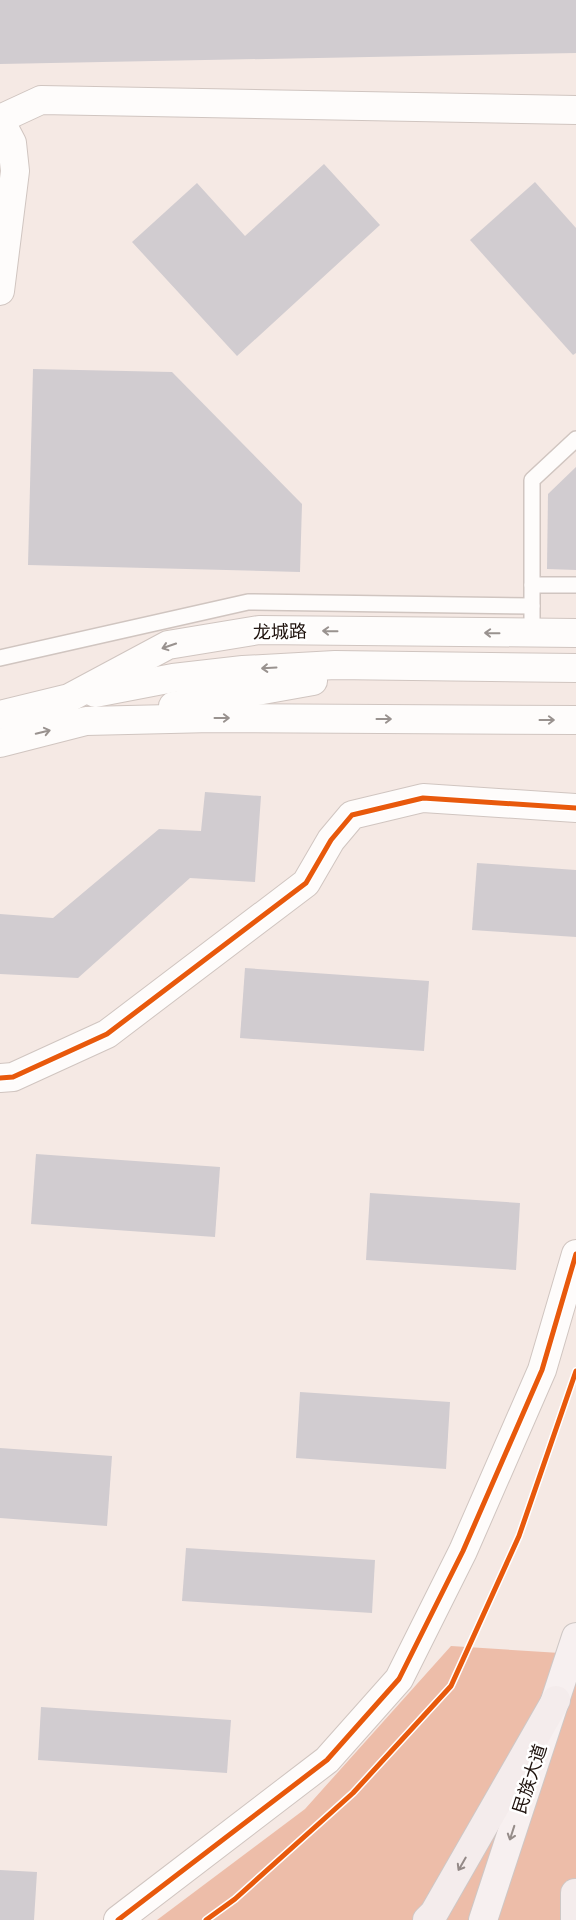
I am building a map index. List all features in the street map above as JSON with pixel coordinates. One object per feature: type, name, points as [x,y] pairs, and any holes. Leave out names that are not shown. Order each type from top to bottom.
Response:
[{"type":"highway","points":[[427,1920],[434,1913],[556,1700]]},
{"type":"highway","points":[[575,1891],[575,1920]]},
{"type":"main road","name":"民族大道","points":[[483,1920],[576,1637]]},
{"type":"main road","points":[[565,1920],[575,1891]]},
{"type":"street","points":[[0,291],[15,171],[12,143],[0,119],[41,100],[576,110]]},
{"type":"street","name":"龙城路","points":[[0,715],[69,698],[168,644],[259,630],[576,633]]},
{"type":"street","points":[[69,698],[173,678],[243,670],[335,671],[576,668]]},
{"type":"street","points":[[0,743],[86,721],[335,671],[576,680]]},
{"type":"street","points":[[86,721],[212,718],[576,720]]},
{"type":"street","points":[[0,1078],[13,1077],[107,1034],[306,883],[331,840],[352,815],[423,798],[576,808]]},
{"type":"street","points":[[118,1920],[327,1760],[399,1679],[463,1552],[542,1370],[576,1254]]},
{"type":"lane","points":[[532,633],[532,480],[576,439]]},
{"type":"lane","points":[[532,585],[576,585]]},
{"type":"lane","points":[[0,658],[248,602],[532,606]]},
{"type":"shaded area","points":[[451,1646],[576,1654],[576,1920],[157,1920],[305,1809]]},
{"type":"building","points":[[0,0],[576,0],[576,53],[0,64]]},
{"type":"building","points":[[324,164],[380,225],[237,356],[132,242],[197,183],[245,236]]},
{"type":"building","points":[[535,182],[576,228],[576,353],[573,355],[470,240]]},
{"type":"building","points":[[33,369],[172,372],[302,504],[300,572],[28,565]]},
{"type":"building","points":[[576,467],[576,570],[547,569],[548,494]]},
{"type":"building","points":[[205,792],[261,796],[255,882],[190,878],[78,978],[0,974],[0,914],[53,918],[159,829],[201,831]]},
{"type":"building","points":[[477,863],[576,870],[576,937],[472,930]]},
{"type":"building","points":[[245,968],[429,981],[424,1051],[240,1038]]},
{"type":"building","points":[[36,1154],[220,1167],[215,1237],[31,1224]]},
{"type":"building","points":[[370,1193],[520,1203],[516,1270],[366,1260]]},
{"type":"building","points":[[300,1392],[450,1402],[446,1469],[296,1458]]},
{"type":"building","points":[[0,1448],[112,1456],[107,1526],[0,1518]]},
{"type":"building","points":[[186,1548],[375,1560],[372,1613],[182,1601]]},
{"type":"building","points":[[41,1707],[231,1720],[227,1773],[38,1760]]},
{"type":"building","points":[[0,1870],[37,1872],[34,1920],[0,1920]]},
{"type":"cycle path","points":[[0,1078],[13,1077],[107,1034],[306,883],[331,840],[352,815],[423,798],[576,808]]},
{"type":"cycle path","points":[[118,1920],[327,1760],[399,1679],[463,1551],[542,1370],[576,1254]]},
{"type":"cycle path","points":[[206,1920],[235,1899],[353,1793],[451,1686],[519,1536],[576,1371]]}]
